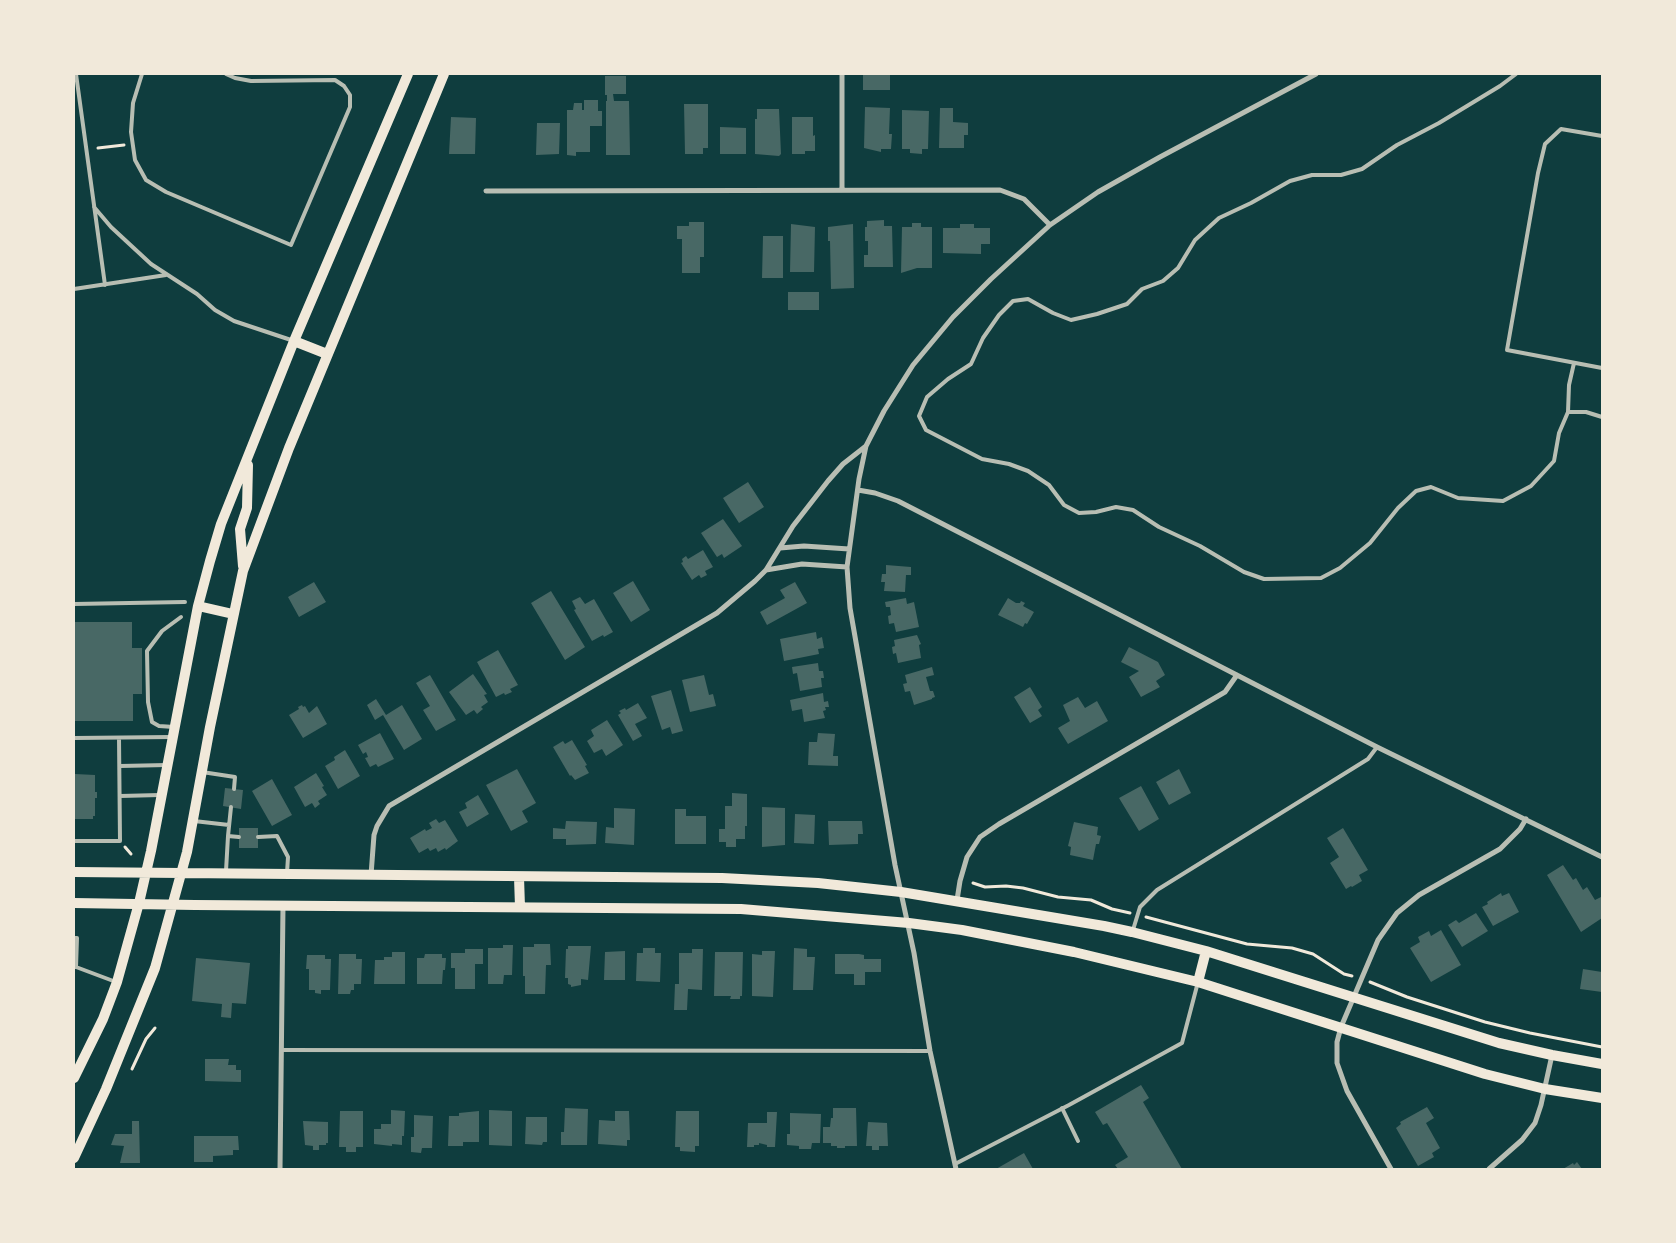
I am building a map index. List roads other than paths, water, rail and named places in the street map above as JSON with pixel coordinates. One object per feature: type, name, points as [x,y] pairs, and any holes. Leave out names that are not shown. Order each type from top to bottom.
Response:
[{"type":"main road","points":[[74,1078],[103,1019],[140,903],[198,606],[221,524],[294,342],[408,74]]},
{"type":"main road","points":[[74,1158],[106,1089],[156,968],[193,821],[243,571],[289,448],[327,354],[444,74]]},
{"type":"main road","points":[[294,342],[327,354]]},
{"type":"main road","points":[[243,571],[240,529],[247,508],[248,459]]},
{"type":"main road","points":[[198,606],[233,614]]},
{"type":"main road","points":[[74,872],[722,878],[818,883],[901,892],[1104,926],[1206,950],[1499,1043],[1602,1064]]},
{"type":"main road","points":[[519,877],[520,907]]},
{"type":"main road","points":[[74,903],[741,909],[909,923],[962,930],[1074,952],[1198,982],[1485,1074],[1545,1089],[1602,1098]]},
{"type":"main road","points":[[1198,982],[1206,950]]},
{"type":"street","points":[[842,74],[842,190]]},
{"type":"street","points":[[955,1167],[930,1051],[909,923],[895,865],[850,608],[847,567],[866,446],[884,410],[913,365],[953,317],[1050,225],[1098,192],[1316,74]]},
{"type":"street","points":[[486,191],[1000,190],[1024,199],[1050,225]]},
{"type":"street","points":[[371,876],[374,835],[377,826],[390,806],[717,613],[766,570],[793,526],[828,481],[843,464],[866,446]]},
{"type":"street","points":[[858,490],[876,493],[898,501],[1377,747],[1602,857]]},
{"type":"street","points":[[780,548],[804,546],[849,549]]},
{"type":"street","points":[[766,570],[802,564],[847,567]]},
{"type":"street","points":[[957,900],[967,857],[980,837],[1007,819],[1225,692],[1237,675]]},
{"type":"street","points":[[1392,1169],[1347,1091],[1338,1063],[1338,1042],[1341,1027],[1378,940],[1396,913],[1419,895],[1500,849],[1520,830],[1526,819]]},
{"type":"street","points":[[280,1169],[283,906]]},
{"type":"street","points":[[1489,1169],[1522,1140],[1535,1123],[1542,1105],[1552,1055]]},
{"type":"lane","points":[[76,74],[105,285]]},
{"type":"lane","points":[[142,74],[134,103],[131,132],[135,160],[146,180],[166,192],[291,245],[350,107],[350,95],[344,86],[335,80],[251,81],[226,74]]},
{"type":"lane","points":[[1516,74],[1439,124],[1396,145],[1362,169],[1341,175],[1312,175],[1290,181],[1219,218],[1195,240],[1178,268],[1162,281],[1142,290],[1127,304],[1097,314],[1070,320],[1028,299],[1013,301],[999,315],[983,338],[971,364],[948,379],[928,397],[919,416],[926,430],[982,459],[1009,464],[1028,471],[1048,485],[1064,505],[1078,513],[1096,512],[1116,507],[1134,510],[1159,527],[1200,546],[1244,572],[1264,579],[1321,578],[1340,568],[1370,543],[1398,508],[1416,491],[1431,487],[1458,498],[1503,501],[1531,486],[1554,461],[1559,433],[1568,412],[1569,385],[1574,363]]},
{"type":"lane","points":[[1602,136],[1561,129],[1545,144],[1538,173],[1507,350],[1602,368]]},
{"type":"lane","points":[[94,207],[131,247],[166,275],[197,294],[216,310],[234,321],[294,342]]},
{"type":"lane","points":[[74,289],[166,275]]},
{"type":"lane","points":[[1568,412],[1586,412],[1602,417]]},
{"type":"lane","points":[[74,604],[185,602]]},
{"type":"lane","points":[[174,727],[159,726],[152,722],[148,702],[147,651],[162,631],[181,617]]},
{"type":"lane","points":[[74,738],[172,737]]},
{"type":"lane","points":[[74,841],[120,841],[119,738]]},
{"type":"lane","points":[[1132,932],[1137,915],[1146,899],[1157,890],[1368,758],[1377,747]]},
{"type":"lane","points":[[120,766],[167,765]]},
{"type":"lane","points":[[202,772],[235,777],[234,789]]},
{"type":"lane","points":[[120,796],[162,795]]},
{"type":"lane","points":[[226,874],[232,807]]},
{"type":"lane","points":[[193,821],[229,825]]},
{"type":"lane","points":[[228,836],[239,837]]},
{"type":"lane","points":[[258,836],[277,836],[288,857],[287,875]]},
{"type":"lane","points":[[74,938],[77,938],[75,967],[116,982]]},
{"type":"lane","points":[[955,1167],[1182,1043],[1198,982]]},
{"type":"lane","points":[[282,1050],[930,1051]]},
{"type":"lane","points":[[1062,1108],[1078,1141]]}]
